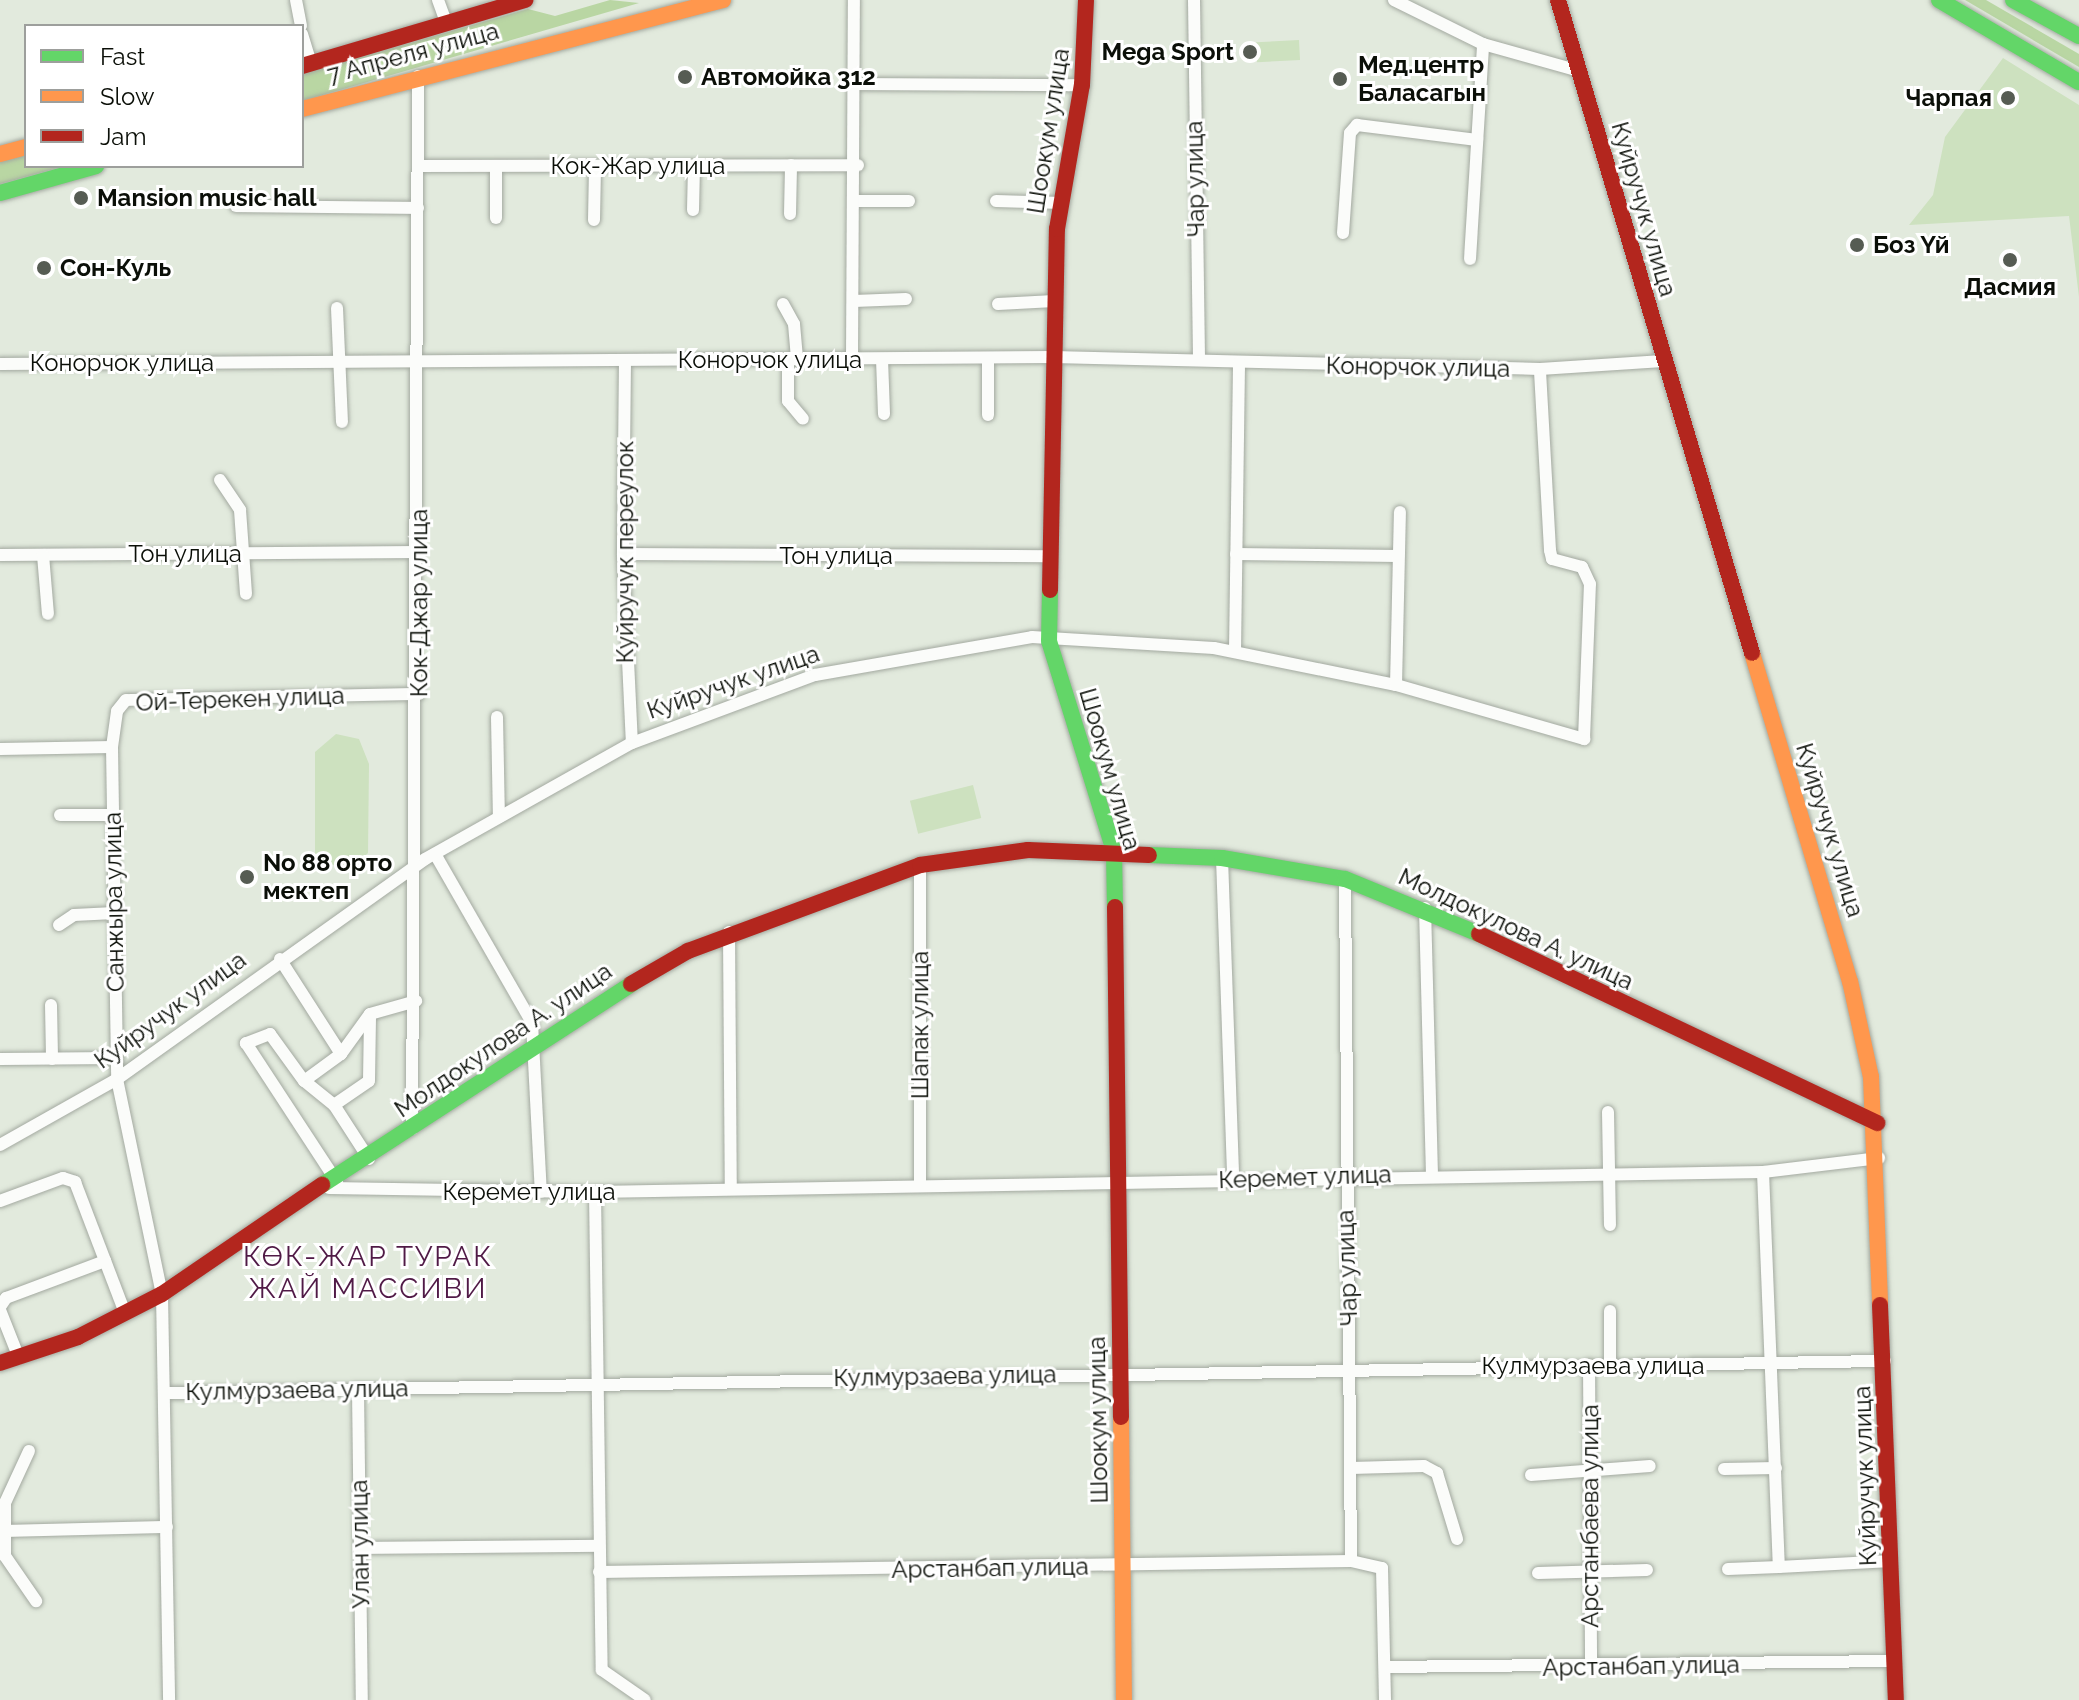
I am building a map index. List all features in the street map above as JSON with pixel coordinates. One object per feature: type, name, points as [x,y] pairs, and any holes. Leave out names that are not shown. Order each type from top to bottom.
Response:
[{"type":"street","points":[[296,0],[301,24]]},
{"type":"street","points":[[438,0],[446,22]]},
{"type":"street","name":"7 Апреля улица","points":[[306,65],[446,22],[488,5],[525,0]]},
{"type":"street","points":[[638,18],[645,0]]},
{"type":"street","name":"7 Апреля улица","points":[[304,108],[638,18],[723,0]]},
{"type":"street","points":[[852,359],[858,165],[854,0]]},
{"type":"street","name":"Шоокум улица","points":[[1086,0],[1082,85],[1062,203],[1054,301],[1049,641],[1114,851],[1124,1700]]},
{"type":"street","name":"Чар улица","points":[[1194,0],[1199,358]]},
{"type":"street","points":[[1394,0],[1483,44],[1579,71]]},
{"type":"street","name":"Куйручук улица","points":[[1558,0],[1850,981],[1877,1123],[1896,1700]]},
{"type":"street","points":[[1939,0],[2079,82]]},
{"type":"street","points":[[2013,0],[2079,36]]},
{"type":"street","points":[[1470,259],[1483,44]]},
{"type":"street","name":"Кок-Джар улица","points":[[412,1129],[419,863],[418,76]]},
{"type":"street","points":[[857,84],[1082,85]]},
{"type":"street","points":[[1343,233],[1350,133],[1357,125],[1477,140]]},
{"type":"street","points":[[0,154],[24,148]]},
{"type":"street","points":[[790,214],[791,165]]},
{"type":"street","name":"Кок-Жар улица","points":[[418,166],[858,165]]},
{"type":"street","points":[[496,166],[496,218]]},
{"type":"street","points":[[594,220],[595,166]]},
{"type":"street","points":[[693,210],[694,166]]},
{"type":"street","points":[[0,193],[89,168]]},
{"type":"street","points":[[857,201],[909,201]]},
{"type":"street","points":[[996,201],[1062,203]]},
{"type":"street","points":[[236,206],[418,208]]},
{"type":"street","points":[[854,301],[906,299]]},
{"type":"street","points":[[998,304],[1054,301]]},
{"type":"street","points":[[783,304],[794,324],[788,401],[803,419]]},
{"type":"street","points":[[337,308],[342,422]]},
{"type":"street","name":"Конорчок улица","points":[[0,364],[1053,357],[1199,358],[1239,363],[1540,369],[1663,361]]},
{"type":"street","points":[[988,358],[988,415]]},
{"type":"street","points":[[882,359],[884,414]]},
{"type":"street","name":"Куйручук переулок","points":[[625,361],[623,554],[632,743]]},
{"type":"street","points":[[1235,651],[1239,363]]},
{"type":"street","name":"Конорчок улица","points":[[1540,369],[1552,559],[1582,567],[1590,584],[1584,739]]},
{"type":"street","points":[[220,480],[240,510],[246,594]]},
{"type":"street","points":[[1396,685],[1400,512]]},
{"type":"street","name":"Тон улица","points":[[0,555],[419,552]]},
{"type":"street","name":"Тон улица","points":[[623,554],[1049,556]]},
{"type":"street","points":[[1236,554],[1398,556]]},
{"type":"street","points":[[43,555],[48,614]]},
{"type":"street","name":"Куйручук улица","points":[[0,1145],[117,1079],[280,959],[419,863],[632,743],[815,675],[974,645],[1049,641],[1235,651],[1396,685],[1584,739]]},
{"type":"street","name":"Ой-Терекен улица","points":[[112,747],[117,711],[126,700],[419,694]]},
{"type":"street","points":[[497,717],[499,817]]},
{"type":"street","points":[[0,749],[112,747]]},
{"type":"street","name":"Санжыра улица","points":[[112,747],[117,1079]]},
{"type":"street","points":[[60,815],[113,815]]},
{"type":"street","name":"Молдокулова А. улица","points":[[0,1363],[19,1358],[125,1313],[162,1294],[333,1185],[537,1040],[729,932],[920,865],[1028,850],[1114,851],[1222,858],[1345,879],[1425,908],[1877,1123]]},
{"type":"street","points":[[435,854],[537,1040],[541,1192]]},
{"type":"street","points":[[1222,858],[1233,1180]]},
{"type":"street","name":"Шапак улица","points":[[920,865],[920,1185]]},
{"type":"street","name":"Чар улица","points":[[1345,879],[1344,1176],[1350,1368],[1351,1561]]},
{"type":"street","points":[[1425,908],[1432,1174]]},
{"type":"street","points":[[59,925],[74,915],[114,913]]},
{"type":"street","points":[[729,932],[731,1189]]},
{"type":"street","points":[[280,959],[341,1054]]},
{"type":"street","points":[[304,1081],[341,1054],[370,1014],[416,1001]]},
{"type":"street","points":[[51,1005],[52,1059]]},
{"type":"street","points":[[334,1105],[369,1081],[370,1014]]},
{"type":"street","points":[[333,1185],[246,1043],[270,1034],[304,1081],[334,1105],[369,1159]]},
{"type":"street","points":[[0,1059],[115,1058]]},
{"type":"street","name":"Кулмурзаева улица","points":[[117,1079],[162,1294],[169,1700]]},
{"type":"street","points":[[1608,1112],[1610,1225]]},
{"type":"street","name":"Керемет улица","points":[[333,1185],[595,1192],[1432,1174],[1763,1172],[1879,1158]]},
{"type":"street","points":[[1763,1172],[1779,1567]]},
{"type":"street","points":[[0,1201],[69,1178],[125,1313]]},
{"type":"street","points":[[595,1192],[602,1670],[645,1700]]},
{"type":"street","points":[[19,1358],[0,1308],[6,1298],[105,1261]]},
{"type":"street","points":[[1610,1311],[1610,1365]]},
{"type":"street","name":"Кулмурзаева улица","points":[[165,1393],[1350,1368],[1773,1366],[1885,1361]]},
{"type":"street","name":"Арстанбаева улица","points":[[1589,1365],[1591,1667]]},
{"type":"street","name":"Улан улица","points":[[358,1389],[362,1700]]},
{"type":"street","points":[[29,1451],[5,1503],[2,1530],[8,1569],[36,1601]]},
{"type":"street","points":[[1351,1468],[1424,1466],[1437,1473],[1457,1539]]},
{"type":"street","points":[[1531,1475],[1650,1466]]},
{"type":"street","points":[[1724,1469],[1776,1468]]},
{"type":"street","points":[[2,1530],[167,1527]]},
{"type":"street","points":[[360,1548],[598,1546]]},
{"type":"street","name":"Арстанбап улица","points":[[599,1572],[1351,1561],[1382,1568],[1386,1667],[1591,1667],[1895,1661]]},
{"type":"street","points":[[1728,1569],[1891,1561]]},
{"type":"street","points":[[1538,1573],[1647,1570]]},
{"type":"street","points":[[1385,1700],[1386,1667]]},
{"type":"green space","points":[[610,0],[639,3],[304,100],[304,73],[528,9],[555,16]]},
{"type":"green space","points":[[1965,0],[1986,0],[2079,54],[2079,67]]},
{"type":"green space","points":[[1299,40],[1300,60],[1257,62],[1256,42]]},
{"type":"green space","points":[[2003,58],[2079,105],[2079,297],[2069,216],[1909,225],[1933,195],[1945,137]]},
{"type":"green space","points":[[24,155],[24,168],[58,168],[0,184],[0,162]]},
{"type":"green space","points":[[336,734],[359,739],[369,764],[368,853],[349,871],[315,858],[315,752]]},
{"type":"green space","points":[[973,785],[981,818],[918,834],[910,801]]},
{"type":"traffic: fast","points":[[1939,0],[2079,82]]},
{"type":"traffic: fast","points":[[2013,0],[2079,36]]},
{"type":"traffic: fast","points":[[0,193],[89,168]]},
{"type":"traffic: fast","points":[[1050,590],[1049,641],[1114,851],[1115,907]]},
{"type":"traffic: fast","points":[[1149,855],[1222,858],[1345,879],[1479,934]]},
{"type":"traffic: fast","points":[[322,1185],[631,984]]},
{"type":"traffic: slow","points":[[304,108],[723,0]]},
{"type":"traffic: slow","points":[[0,154],[24,148]]},
{"type":"traffic: slow","points":[[1752,653],[1850,981],[1871,1077],[1880,1305]]},
{"type":"traffic: slow","points":[[1121,1417],[1124,1700]]},
{"type":"traffic: jam","points":[[304,65],[525,0]]},
{"type":"traffic: jam","points":[[1050,590],[1057,229],[1082,85],[1086,0]]},
{"type":"traffic: jam","points":[[1558,0],[1752,653]]},
{"type":"traffic: jam","points":[[631,984],[688,951],[920,865],[1028,850],[1149,855]]},
{"type":"traffic: jam","points":[[1115,907],[1121,1417]]},
{"type":"traffic: jam","points":[[1479,934],[1877,1123]]},
{"type":"traffic: jam","points":[[0,1363],[78,1337],[162,1294],[322,1185]]},
{"type":"traffic: jam","points":[[1880,1305],[1896,1700]]},
{"type":"place","name":"Mega Sport","points":[[1250,52]]},
{"type":"place","name":"Автомойка 312","points":[[685,77]]},
{"type":"place","name":"Мед.центр Баласагын","points":[[1340,79]]},
{"type":"place","name":"Чарпая","points":[[2008,98]]},
{"type":"place","name":"Mansion music hall","points":[[81,198]]},
{"type":"place","name":"Боз Үй","points":[[1857,245]]},
{"type":"place","name":"Дасмия","points":[[2010,260]]},
{"type":"place","name":"Сон-Куль","points":[[44,268]]},
{"type":"place","name":"No 88 орто мектеп","points":[[247,877]]},
{"type":"district","name":"КӨК-ЖАР ТУРАК ЖАЙ МАССИВИ","points":[[368,1273]]}]
